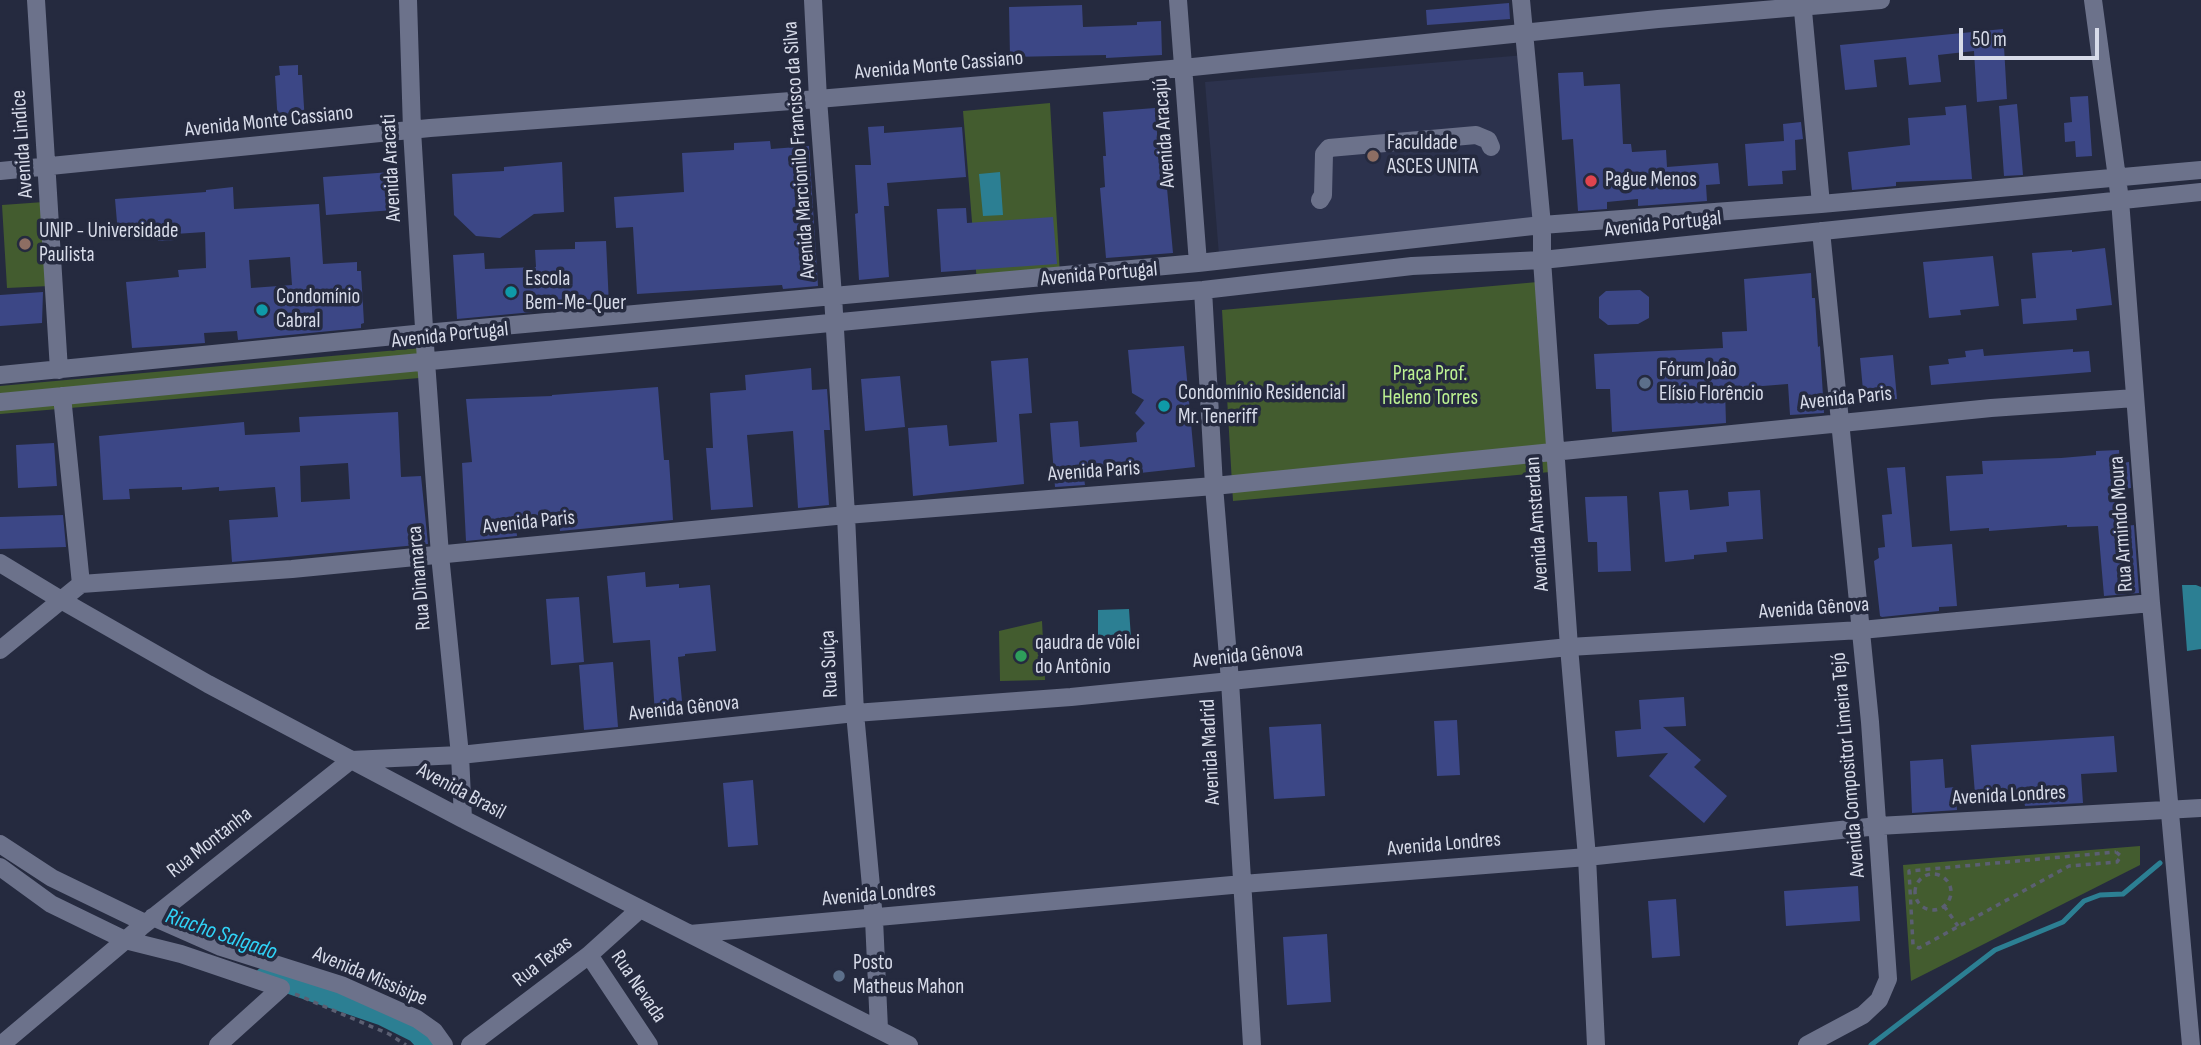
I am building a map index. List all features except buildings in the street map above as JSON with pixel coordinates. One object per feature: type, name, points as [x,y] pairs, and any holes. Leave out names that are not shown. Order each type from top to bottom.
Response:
[{"type":"street","name":"Avenida Lindice","points":[[36,0],[59,370]]},
{"type":"street","name":"Avenida Aracati","points":[[408,0],[412,130],[425,333]]},
{"type":"street","name":"Avenida Marcionilo Francisco da Silva","points":[[813,0],[833,296]]},
{"type":"street","name":"Avenida Aracajú","points":[[1178,0],[1198,263]]},
{"type":"street","name":"Avenida Amsterdan","points":[[1521,0],[1542,225],[1555,451],[1587,857],[1596,1045]]},
{"type":"street","points":[[1657,0],[1658,19]]},
{"type":"street","name":"Avenida Monte Cassiano","points":[[0,171],[412,130],[1183,68],[1802,4],[1881,0]]},
{"type":"street","name":"Rua Armindo Moura","points":[[2093,0],[2120,200],[2151,603],[2192,1045]]},
{"type":"street","points":[[1802,4],[1821,204]]},
{"type":"street","points":[[1320,200],[1323,195],[1324,154],[1329,148],[1476,135],[1488,140],[1491,147]]},
{"type":"street","name":"Avenida Portugal","points":[[0,375],[425,333],[1198,263],[1542,225],[1821,204],[2201,170]]},
{"type":"street","name":"Avenida Portugal","points":[[0,402],[1203,289],[1412,266],[1542,260],[2201,192]]},
{"type":"street","name":"Avenida Compositor Limeira Tejó","points":[[1807,1045],[1863,1015],[1879,1000],[1888,979],[1861,630],[1821,231]]},
{"type":"street","name":"Avenida Madrid","points":[[1203,289],[1252,1045]]},
{"type":"street","name":"Rua Suíça","points":[[833,296],[855,713],[874,919],[879,1029]]},
{"type":"street","name":"Rua Dinamarca","points":[[425,333],[440,555],[460,755],[463,819]]},
{"type":"street","points":[[0,650],[82,584],[62,396]]},
{"type":"street","name":"Avenida Paris","points":[[82,584],[292,569],[846,514],[1214,486],[1991,408],[2136,398]]},
{"type":"street","name":"Avenida Brasil","points":[[0,563],[208,684],[351,760],[909,1045]]},
{"type":"street","name":"Avenida Gênova","points":[[351,760],[460,755],[855,713],[1071,697],[1569,647],[1861,630],[2151,603]]},
{"type":"street","name":"Rua Montanha","points":[[1,1045],[139,929],[351,760]]},
{"type":"street","name":"Avenida Londres","points":[[690,934],[1243,884],[1587,857],[1878,826],[2201,808]]},
{"type":"street","name":"Avenida Missisipe","points":[[0,844],[181,954],[281,988]]},
{"type":"street","name":"Avenida Missisipe","points":[[0,867],[51,904],[139,929],[221,947],[341,985],[417,1019],[434,1031],[444,1045]]},
{"type":"street","name":"Rua Texas","points":[[470,1045],[589,955],[640,909]]},
{"type":"street","name":"Rua Nevada","points":[[589,955],[649,1045]]},
{"type":"street","points":[[218,1045],[281,988]]},
{"type":"path","points":[[2120,853],[2121,856],[2117,862],[2069,866],[1919,948],[1913,945],[1909,871],[1928,872],[2120,853]]},
{"type":"path","points":[[1928,872],[1940,876],[1949,884],[1950,896],[1944,906],[1934,910],[1922,907],[1916,897],[1916,886],[1928,872]]},
{"type":"path","points":[[1910,883],[1916,886]]},
{"type":"path","points":[[1944,906],[1958,926]]},
{"type":"path","points":[[281,988],[389,1034],[406,1045]]},
{"type":"shaded area","name":"Faculdade ASCES UNITA","points":[[1525,55],[1541,230],[1219,255],[1205,82]]},
{"type":"shaded area","points":[[1000,172],[1003,215],[983,216],[979,174]]},
{"type":"shaded area","points":[[2182,585],[2201,587],[2201,649],[2187,651]]},
{"type":"shaded area","points":[[1129,609],[1131,638],[1098,639],[1098,610]]},
{"type":"green space","points":[[1050,103],[1060,275],[977,283],[963,111]]},
{"type":"green space","name":"UNIP - Universidade Paulista","points":[[44,202],[49,286],[7,288],[2,205]]},
{"type":"green space","name":"Praça Prof. Heleno Torres","points":[[1549,281],[1561,471],[1233,501],[1222,310]]},
{"type":"green space","points":[[431,347],[431,377],[0,414],[0,386]]},
{"type":"green space","name":"qaudra de vôlei do Antônio","points":[[1042,621],[1045,680],[1000,681],[999,631]]},
{"type":"green space","points":[[2140,846],[2140,865],[1911,981],[1903,865]]},
{"type":"waterway","points":[[1871,1045],[1995,950],[2063,922],[2084,901],[2100,895],[2123,894],[2160,863]]},
{"type":"waterway","name":"Riacho Salgado","points":[[265,976],[382,1016],[416,1033],[427,1045]]},
{"type":"place","name":"Faculdade ASCES UNITA","points":[[1373,156]]},
{"type":"place","name":"Pague Menos","points":[[1591,181]]},
{"type":"place","name":"UNIP - Universidade Paulista","points":[[25,244]]},
{"type":"place","name":"Escola Bem-Me-Quer","points":[[511,292]]},
{"type":"place","name":"Condomínio Cabral","points":[[262,310]]},
{"type":"place","name":"Fórum João Elísio Florêncio","points":[[1645,383]]},
{"type":"place","name":"Condomínio Residencial Mr. Teneriff","points":[[1164,406]]},
{"type":"place","name":"qaudra de vôlei do Antônio","points":[[1021,656]]},
{"type":"place","name":"Posto Matheus Mahon","points":[[839,976]]}]
